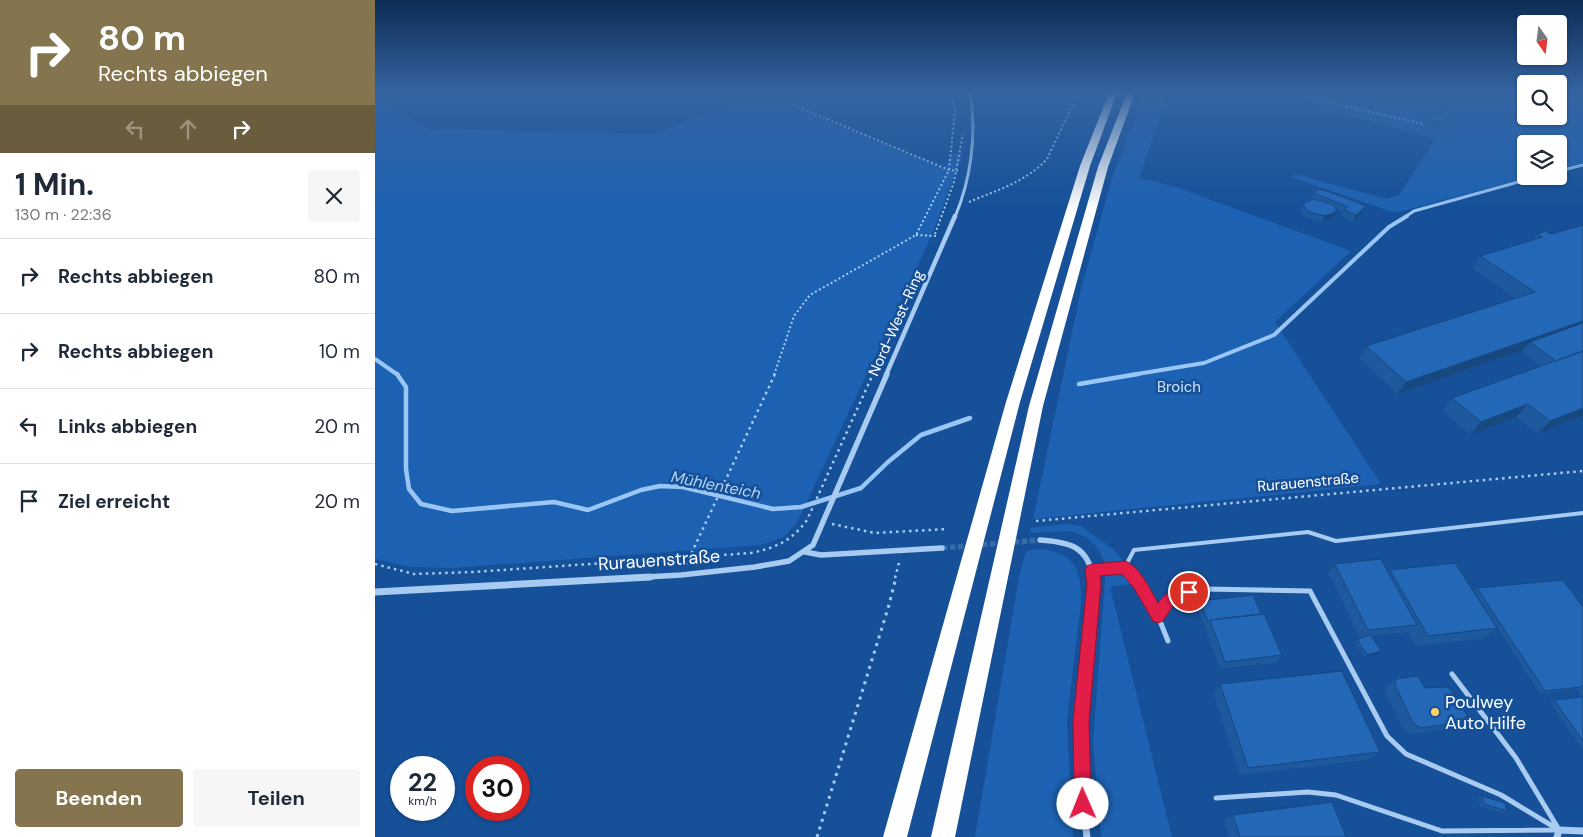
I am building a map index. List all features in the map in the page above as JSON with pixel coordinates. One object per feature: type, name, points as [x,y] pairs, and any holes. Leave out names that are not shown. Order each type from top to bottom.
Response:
[{"type":"highway","points":[[895,837],[1013,402],[1085,166],[1098,132]]},
{"type":"highway","points":[[943,837],[1036,406],[1103,167],[1116,132]]},
{"type":"street","name":"Nord-West-Ring","points":[[805,552],[813,545],[947,237],[959,207],[968,171],[974,132]]},
{"type":"street","points":[[1040,540],[1065,542],[1081,550],[1089,560],[1092,570],[1094,584],[1081,721],[1083,804],[1087,837]]},
{"type":"street","name":"Rurauenstraße","points":[[375,592],[681,575],[789,561],[805,552],[821,555],[942,548]]},
{"type":"street","points":[[1558,833],[1583,831]]},
{"type":"lane","points":[[1125,567],[1134,550],[1308,532],[1336,542],[1583,513]]},
{"type":"lane","points":[[1092,570],[1125,567]]},
{"type":"lane","points":[[1125,567],[1139,583],[1158,616],[1168,641]]},
{"type":"lane","points":[[1158,616],[1171,596],[1206,589],[1310,591],[1387,736],[1406,754],[1501,795],[1558,833]]},
{"type":"lane","points":[[1452,674],[1516,758],[1558,833]]},
{"type":"lane","points":[[1217,798],[1308,792],[1336,795],[1442,831],[1558,833]]},
{"type":"path","points":[[858,132],[949,170],[968,171]]},
{"type":"path","points":[[681,575],[716,505],[774,376],[794,316],[810,295],[916,234],[949,170],[953,132]]},
{"type":"path","points":[[932,242],[957,171],[963,132]]},
{"type":"path","points":[[959,207],[1018,181],[1042,166],[1060,132]]},
{"type":"path","points":[[916,234],[947,237]]},
{"type":"path","points":[[375,564],[415,574],[690,558],[767,550],[783,544],[797,534],[807,520],[823,480],[919,272]]},
{"type":"path","name":"Rurauenstraße","points":[[1036,521],[1583,471]]},
{"type":"path","points":[[807,520],[875,533],[947,529]]},
{"type":"path","points":[[817,837],[889,606],[902,550]]},
{"type":"green space","points":[[375,132],[655,134],[660,132],[856,132],[943,168],[952,154],[963,153],[931,237],[797,523],[784,537],[761,545],[453,568],[410,567],[375,559]]},
{"type":"green space","name":"Broich","points":[[1130,132],[1155,132],[1139,178],[1173,186],[1351,251],[1275,322],[1381,484],[1033,519],[1082,285],[1113,175]]},
{"type":"green space","points":[[1410,132],[1583,132],[1583,163],[1567,167],[1567,135],[1517,135],[1517,180],[1395,213],[1291,177],[1295,174],[1386,199],[1399,195],[1435,139]]},
{"type":"green space","points":[[1067,524],[1081,526],[1113,549],[1126,564],[1132,584],[1110,587],[1172,837],[1101,837],[1093,742],[1105,579],[1104,561],[1097,547],[1086,537],[1070,531],[1030,533],[1030,528]]},
{"type":"green space","points":[[1037,549],[1049,550],[1067,557],[1073,563],[1080,579],[1081,602],[1067,721],[1073,837],[975,837],[1019,577],[1026,551]]},
{"type":"building","points":[[1318,189],[1366,206],[1356,215],[1344,210],[1348,207],[1314,193]]},
{"type":"building","points":[[1314,199],[1332,204],[1336,208],[1336,212],[1325,216],[1309,212],[1304,207],[1304,203]]},
{"type":"building","points":[[1583,225],[1583,321],[1406,382],[1366,346],[1535,292],[1480,256],[1543,237],[1537,234],[1546,231],[1551,234]]},
{"type":"building","points":[[1583,323],[1583,351],[1556,361],[1530,342]]},
{"type":"building","points":[[1583,351],[1583,408],[1550,421],[1528,404],[1481,422],[1452,398]]},
{"type":"building","points":[[1381,559],[1417,625],[1368,630],[1335,564]]},
{"type":"building","points":[[1455,563],[1497,628],[1428,636],[1390,570]]},
{"type":"building","points":[[1563,580],[1583,607],[1583,686],[1545,691],[1477,588]]},
{"type":"building","points":[[1253,595],[1261,614],[1210,620],[1208,622],[1200,601]]},
{"type":"building","points":[[1264,614],[1282,655],[1225,662],[1210,620]]},
{"type":"building","points":[[1371,635],[1381,651],[1367,655],[1357,639]]},
{"type":"building","points":[[1342,671],[1380,752],[1248,768],[1220,684]]},
{"type":"building","points":[[1418,676],[1425,688],[1447,687],[1451,690],[1467,715],[1464,722],[1421,728],[1413,723],[1395,685],[1396,679]]},
{"type":"building","points":[[1583,697],[1583,741],[1554,700]]},
{"type":"building","points":[[1482,796],[1505,803],[1507,811],[1484,804]]},
{"type":"building","points":[[1332,802],[1346,837],[1240,837],[1233,815]]},
{"type":"waterway","points":[[1567,169],[1583,165]]},
{"type":"waterway","points":[[1405,217],[1414,211],[1517,182]]},
{"type":"waterway","points":[[1131,375],[1204,363],[1274,335],[1389,227],[1407,216]]},
{"type":"waterway","name":"Mühlenteich","points":[[375,359],[397,375]]},
{"type":"waterway","points":[[1079,384],[1138,374]]},
{"type":"waterway","name":"Mühlenteich","points":[[397,375],[406,387],[406,469],[409,489],[421,504],[452,511],[554,502],[588,510],[641,490],[660,486],[683,487],[773,509],[801,507],[861,488],[888,462],[921,435],[970,418]]},
{"type":"tunnel","points":[[942,548],[1040,540]]},
{"type":"place","name":"Poulwey Auto Hilfe","points":[[1435,712]]},
{"type":"route","points":[[1083,804],[1081,721],[1094,584],[1092,570],[1125,567],[1139,583],[1158,616],[1171,596],[1189,592]]}]
